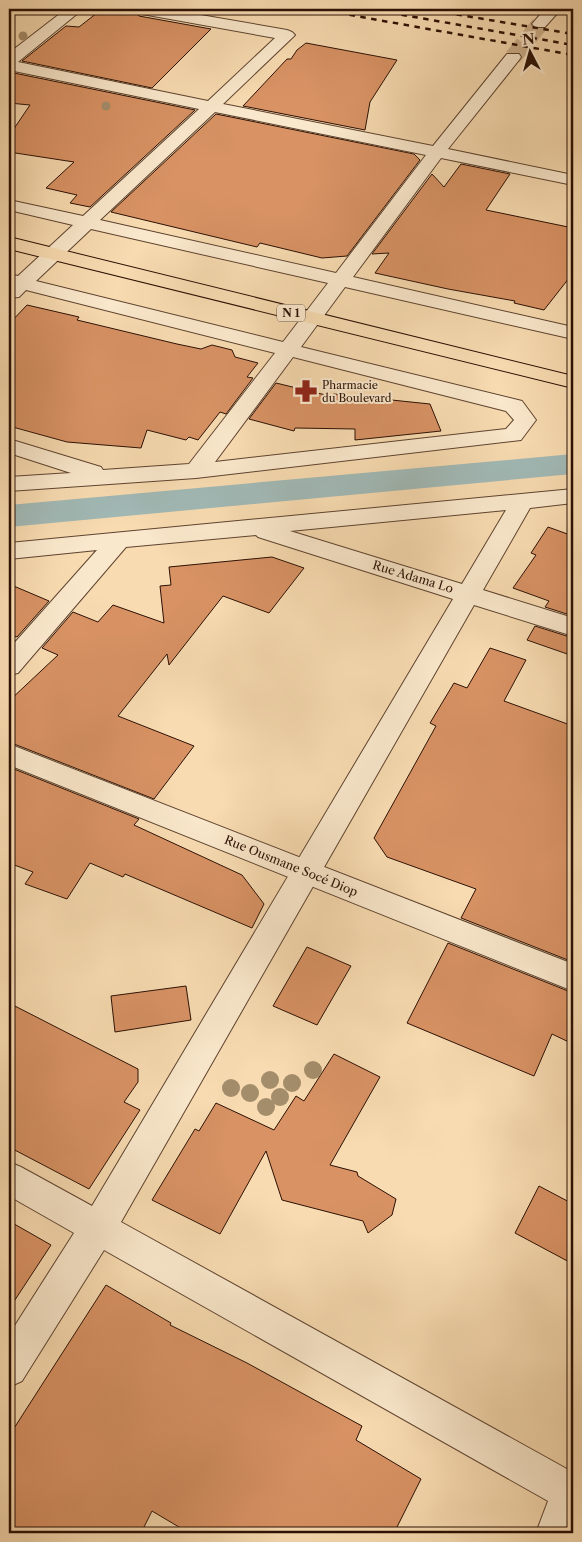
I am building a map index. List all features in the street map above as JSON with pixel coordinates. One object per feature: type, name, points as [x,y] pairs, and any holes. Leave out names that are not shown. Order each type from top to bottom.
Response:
[{"type":"highway","name":"N 1","points":[[9,244],[573,382]]},
{"type":"street","points":[[9,63],[75,9]]},
{"type":"street","points":[[13,286],[53,254],[287,35],[142,9]]},
{"type":"street","points":[[540,24],[553,9]]},
{"type":"street","points":[[196,471],[438,152],[513,57]]},
{"type":"street","points":[[9,63],[573,180]]},
{"type":"street","points":[[9,205],[573,333]]},
{"type":"street","points":[[9,484],[196,471],[513,434],[525,420],[514,406],[288,349],[13,286]]},
{"type":"street","points":[[9,446],[110,477]]},
{"type":"street","points":[[9,551],[573,496]]},
{"type":"street","points":[[9,1368],[98,1228],[522,502]]},
{"type":"street","name":"Rue Adama Lo","points":[[252,528],[573,627]]},
{"type":"street","points":[[9,666],[119,540]]},
{"type":"street","name":"Rue Ousmane Socé Diop","points":[[9,754],[573,978]]},
{"type":"street","points":[[9,1178],[572,1491],[556,1533]]},
{"type":"building","points":[[102,9],[133,9],[139,16],[211,29],[152,88],[22,61],[66,26],[79,27]]},
{"type":"building","points":[[306,43],[397,60],[370,102],[365,130],[243,106],[287,59],[291,59],[297,50]]},
{"type":"building","points":[[9,72],[195,110],[90,207],[70,203],[77,195],[46,188],[74,162],[9,152],[9,136],[30,105],[9,103]]},
{"type":"building","points":[[216,114],[414,154],[420,160],[347,256],[322,258],[260,243],[257,247],[111,212]]},
{"type":"building","points":[[461,164],[510,174],[486,210],[573,228],[573,273],[544,310],[514,303],[515,301],[375,273],[389,253],[372,254],[432,174],[444,187]]},
{"type":"building","points":[[27,305],[79,317],[77,320],[177,344],[201,349],[212,345],[232,350],[235,357],[258,363],[247,377],[253,378],[226,414],[220,412],[198,440],[189,437],[186,440],[147,430],[141,448],[67,442],[9,426],[9,324]]},
{"type":"building","points":[[276,383],[330,396],[334,394],[430,404],[441,431],[355,440],[355,429],[295,428],[294,431],[249,419]]},
{"type":"building","points":[[548,527],[573,536],[573,616],[545,607],[549,601],[513,588],[536,555],[531,553]]},
{"type":"building","points":[[272,557],[304,568],[269,613],[223,596],[169,665],[167,654],[118,716],[194,746],[154,799],[9,742],[9,701],[58,655],[42,648],[73,612],[98,622],[113,605],[164,623],[160,586],[171,585],[169,567]]},
{"type":"building","points":[[9,584],[49,601],[17,637],[9,634]]},
{"type":"building","points":[[535,626],[573,638],[573,656],[527,640]]},
{"type":"building","points":[[490,648],[526,660],[504,701],[573,726],[573,962],[461,918],[476,889],[387,857],[374,838],[436,726],[430,723],[454,683],[467,688]]},
{"type":"building","points":[[9,767],[139,819],[134,825],[242,875],[264,904],[252,928],[125,874],[123,877],[90,863],[67,899],[25,884],[33,872],[9,863]]},
{"type":"building","points":[[448,943],[573,993],[573,1044],[552,1034],[534,1076],[407,1023]]},
{"type":"building","points":[[307,947],[351,966],[317,1025],[273,1006]]},
{"type":"building","points":[[186,986],[191,1020],[115,1032],[111,996]]},
{"type":"building","points":[[9,1003],[138,1069],[138,1082],[124,1102],[140,1110],[89,1189],[9,1147]]},
{"type":"building","points":[[334,1054],[380,1077],[330,1165],[357,1172],[358,1176],[396,1199],[392,1215],[368,1233],[363,1221],[282,1200],[266,1151],[220,1234],[152,1200],[195,1129],[199,1131],[216,1103],[274,1130],[296,1096],[304,1101]]},
{"type":"building","points":[[539,1186],[573,1204],[573,1264],[515,1233]]},
{"type":"building","points":[[9,1221],[51,1245],[9,1309]]},
{"type":"building","points":[[106,1285],[171,1323],[170,1325],[247,1363],[362,1426],[356,1440],[421,1479],[394,1533],[189,1533],[152,1511],[141,1533],[9,1533],[9,1436]]},
{"type":"waterway","points":[[9,516],[573,464]]},
{"type":"tunnel","points":[[513,57],[540,24]]},
{"type":"railway","points":[[317,9],[573,55]]},
{"type":"railway","points":[[369,9],[573,45]]},
{"type":"railway","points":[[424,9],[573,34]]},
{"type":"place","name":"Pharmacie du Boulevard","points":[[306,391]]}]
